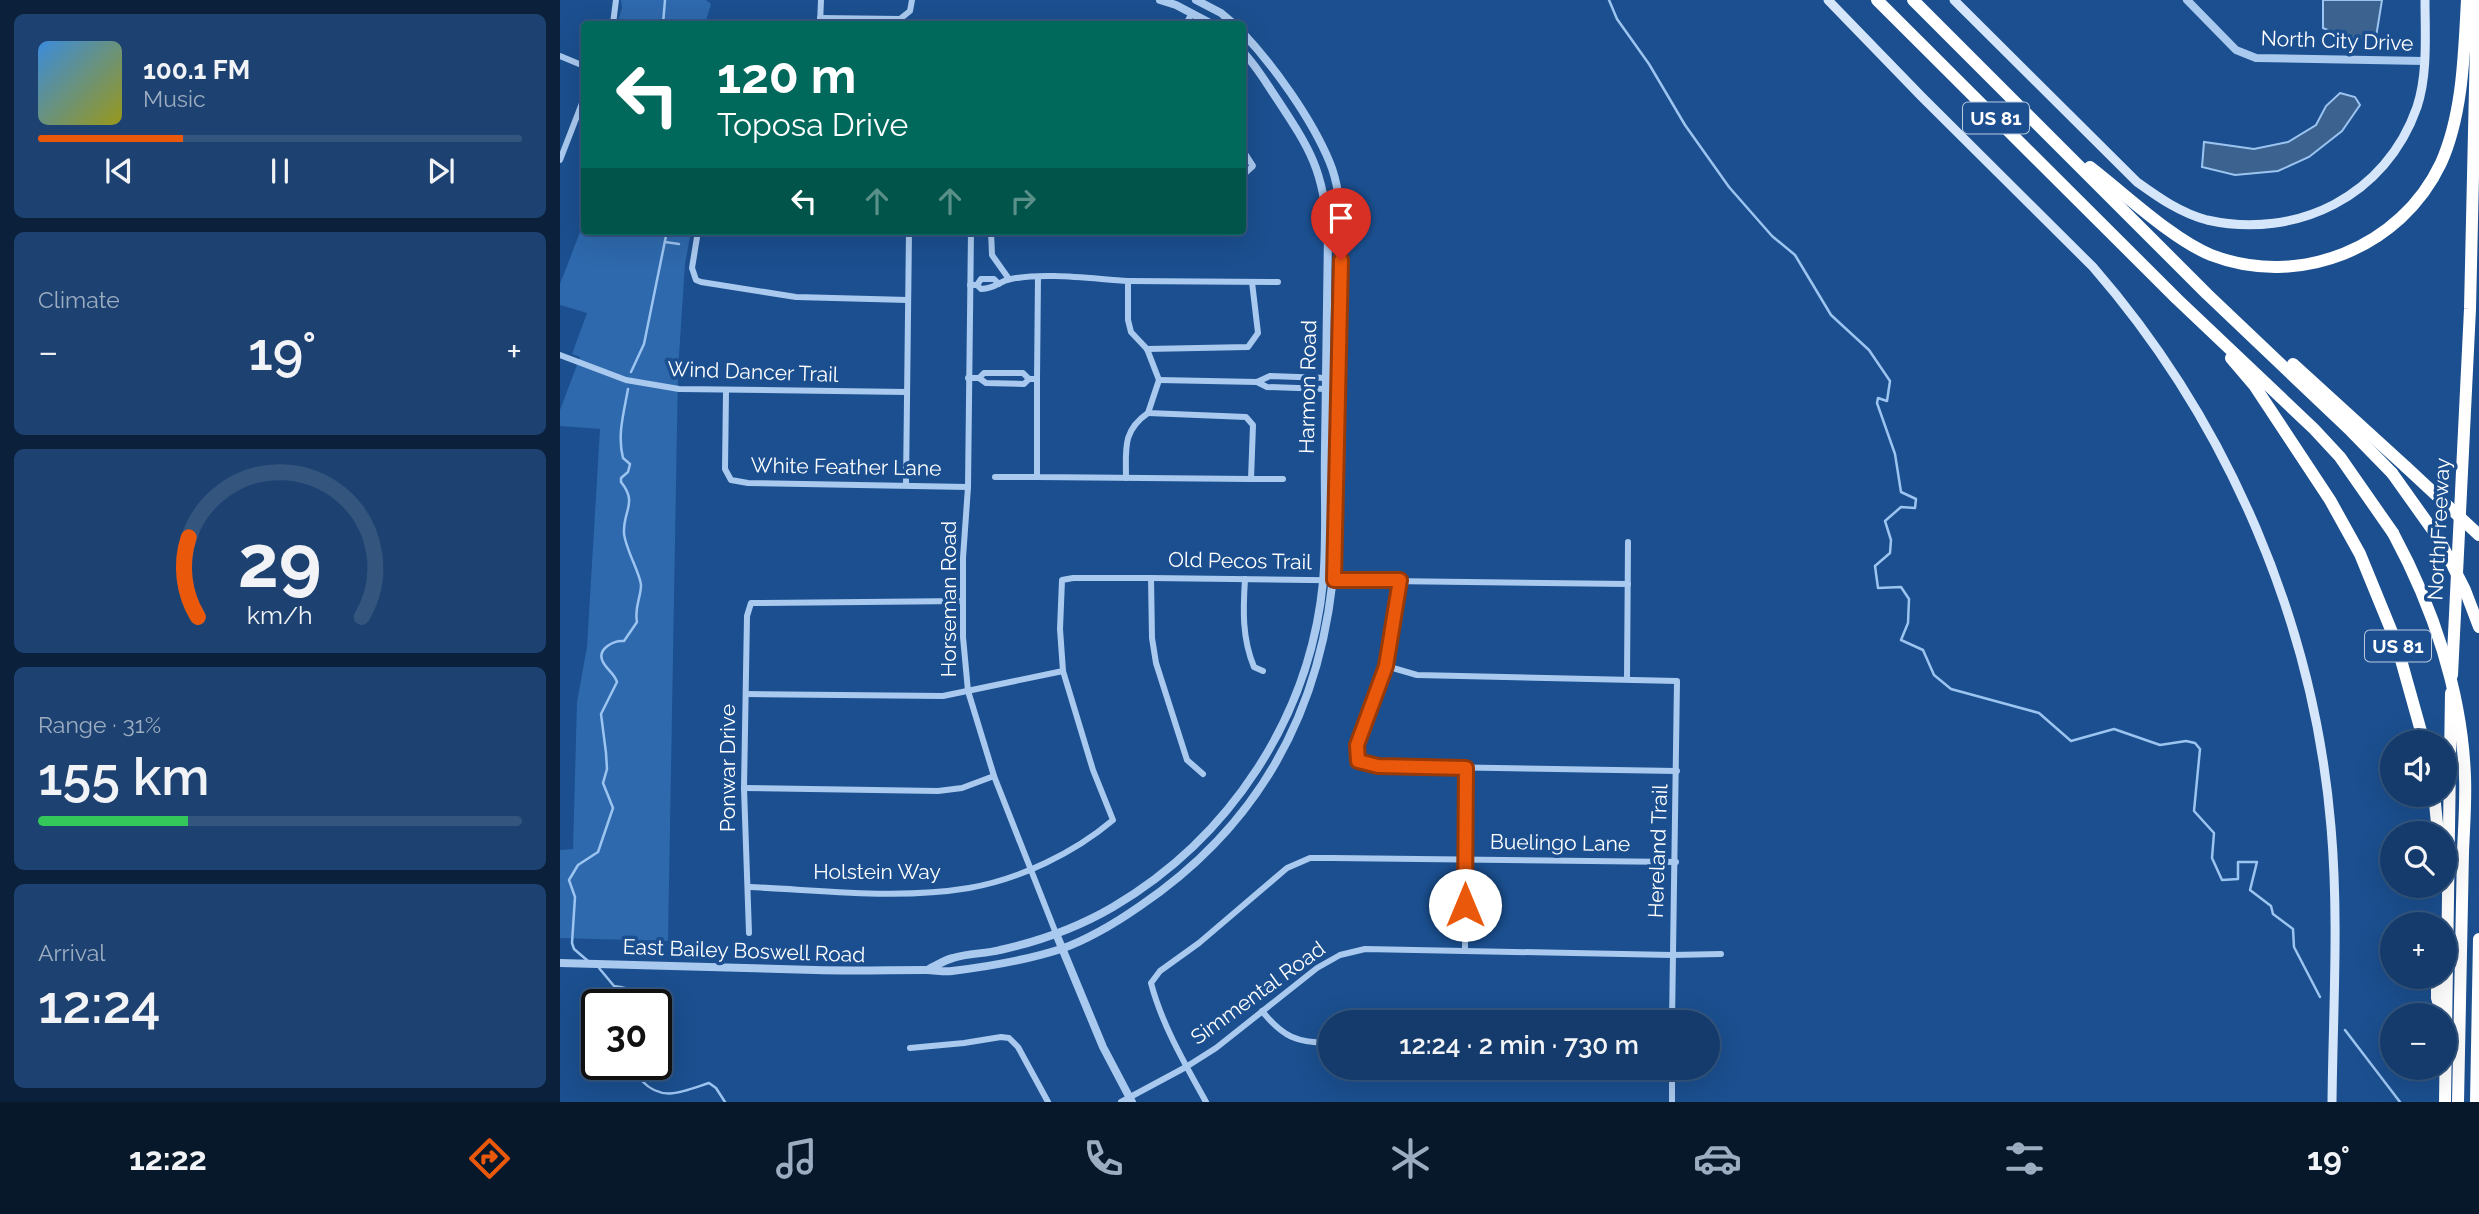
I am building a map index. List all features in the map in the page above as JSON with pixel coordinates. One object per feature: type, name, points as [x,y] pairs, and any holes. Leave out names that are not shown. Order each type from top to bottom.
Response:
[{"type":"highway","name":"US 81","points":[[1877,0],[2177,299],[2254,385],[2330,500],[2360,554],[2396,642],[2421,730]]},
{"type":"highway","name":"US 81","points":[[1913,0],[2182,268],[2239,315],[2479,535]]},
{"type":"highway","points":[[2047,133],[2184,241],[2211,255],[2271,267],[2303,266],[2330,260],[2360,247],[2396,223],[2412,207],[2441,162],[2451,135],[2457,104],[2465,45],[2467,0]]},
{"type":"highway","name":"North Freeway","points":[[2445,1003],[2452,656],[2470,309],[2477,0]]},
{"type":"highway","points":[[2182,268],[2392,473],[2439,539],[2465,590],[2479,628]]},
{"type":"highway","points":[[2177,299],[2340,457],[2393,533],[2428,608],[2441,644],[2455,702],[2465,778],[2458,1102]]},
{"type":"highway","points":[[2476,1102],[2479,939]]},
{"type":"highway","name":"North Freeway","points":[[2445,1080],[2445,1102]]},
{"type":"main road","points":[[1828,0],[2093,267],[2126,307],[2167,364],[2221,453],[2250,515],[2295,635],[2324,768],[2332,835],[2335,913],[2332,1102]]},
{"type":"main road","points":[[1954,0],[2137,182],[2168,204],[2205,219],[2249,226],[2293,221],[2331,207],[2362,187],[2389,160],[2407,132],[2418,104],[2424,61],[2425,0]]},
{"type":"street","points":[[613,21],[616,0]]},
{"type":"street","points":[[821,0],[820,21],[900,19],[910,11],[912,0]]},
{"type":"street","points":[[1160,0],[1207,21]]},
{"type":"street","points":[[1196,0],[1230,21]]},
{"type":"street","name":"North City Drive","points":[[2188,0],[2236,50],[2256,58],[2424,61]]},
{"type":"street","points":[[1188,21],[1192,13]]},
{"type":"street","name":"Harmon Road","points":[[1246,36],[1267,60],[1314,131],[1331,164],[1338,192],[1342,232],[1334,580]]},
{"type":"street","points":[[560,57],[581,65]]},
{"type":"street","name":"Harmon Road","points":[[1246,57],[1308,146],[1319,172],[1326,202],[1328,233],[1323,580]]},
{"type":"street","points":[[561,157],[581,106]]},
{"type":"street","points":[[1246,155],[1254,166],[1246,173]]},
{"type":"street","points":[[697,235],[692,268],[696,280],[701,282],[796,297],[908,300]]},
{"type":"street","points":[[906,484],[909,235]]},
{"type":"street","name":"Horseman Road","points":[[971,235],[973,285],[962,637],[968,691],[994,776],[1030,869],[1098,1036],[1131,1100]]},
{"type":"street","points":[[991,235],[992,255],[1009,279]]},
{"type":"street","points":[[973,285],[981,289],[995,288],[1009,279],[1038,277],[1128,281],[1278,282]]},
{"type":"street","points":[[1037,477],[1033,379],[1038,277]]},
{"type":"street","points":[[1126,478],[1129,433],[1135,422],[1148,413],[1159,380],[1147,349],[1132,332],[1128,320],[1128,281]]},
{"type":"street","points":[[1147,349],[1248,346],[1258,333],[1252,282]]},
{"type":"street","name":"Wind Dancer Trail","points":[[560,355],[626,380],[679,389],[907,392]]},
{"type":"street","points":[[968,378],[979,378],[984,373],[1023,373],[1033,379]]},
{"type":"street","points":[[1257,382],[1270,376],[1326,378]]},
{"type":"street","points":[[1159,380],[1257,382],[1267,387],[1326,390]]},
{"type":"street","name":"White Feather Lane","points":[[726,391],[725,469],[731,480],[748,483],[968,486]]},
{"type":"street","points":[[1148,413],[1250,419],[1253,425],[1251,479]]},
{"type":"street","points":[[995,477],[1283,479]]},
{"type":"street","points":[[1386,666],[1417,676],[1627,678],[1628,542]]},
{"type":"street","name":"Old Pecos Trail","points":[[1063,671],[1060,629],[1062,580],[1073,578],[1628,584]]},
{"type":"street","points":[[1151,578],[1152,638],[1156,663],[1187,760],[1203,774]]},
{"type":"street","points":[[1245,579],[1243,612],[1246,649],[1254,667],[1263,671]]},
{"type":"street","name":"East Bailey Boswell Road","points":[[928,970],[953,958],[998,951],[1057,936],[1112,908],[1153,882],[1185,855],[1213,827],[1246,787],[1272,745],[1309,658],[1323,580]]},
{"type":"street","name":"East Bailey Boswell Road","points":[[560,963],[949,972],[1062,949],[1119,920],[1162,891],[1196,863],[1238,818],[1258,791],[1283,753],[1305,705],[1318,666],[1334,580]]},
{"type":"street","points":[[1400,580],[1386,666],[1357,745],[1358,761],[1378,766],[1677,771]]},
{"type":"street","name":"Ponwar Drive","points":[[749,933],[744,788],[747,616],[751,603],[963,601]]},
{"type":"street","points":[[746,694],[943,696],[1063,671]]},
{"type":"street","name":"Holstein Way","points":[[749,887],[903,893],[967,889],[1030,869],[1094,836],[1113,820],[1093,770],[1063,671]]},
{"type":"street","name":"Hereland Trail","points":[[1627,678],[1678,681],[1672,1010]]},
{"type":"street","points":[[1465,951],[1466,768]]},
{"type":"street","points":[[744,788],[938,791],[962,788],[994,776]]},
{"type":"street","name":"Buelingo Lane","points":[[1186,1068],[1156,1001],[1152,983],[1160,971],[1199,943],[1287,868],[1310,858],[1676,862]]},
{"type":"street","name":"Simmental Road","points":[[1121,1102],[1131,1100],[1216,1048],[1317,968],[1340,954],[1365,949],[1721,954]]},
{"type":"street","points":[[1262,1011],[1275,1027],[1292,1039],[1318,1042]]},
{"type":"street","points":[[909,1048],[1009,1038],[1018,1047],[1048,1102]]},
{"type":"street","points":[[1186,1068],[1206,1102]]},
{"type":"street","points":[[1672,1080],[1672,1102]]},
{"type":"shaded area","points":[[621,0],[706,0],[711,4],[706,21],[618,21],[622,8]]},
{"type":"shaded area","points":[[2323,0],[2382,0],[2376,37],[2347,38],[2323,28]]},
{"type":"shaded area","points":[[2340,93],[2355,97],[2360,105],[2342,131],[2309,157],[2278,171],[2235,175],[2202,167],[2204,142],[2254,149],[2288,142],[2316,125],[2326,106]]},
{"type":"shaded area","points":[[581,230],[581,235],[690,235],[685,264],[678,371],[668,941],[560,938],[560,850],[573,849],[577,702],[587,647],[600,429],[560,426],[560,410],[580,357],[572,354],[587,313],[560,305],[560,284]]},
{"type":"waterway","points":[[663,21],[665,0]]},
{"type":"waterway","points":[[1609,0],[1617,19],[1649,64],[1685,125],[1729,187],[1772,236],[1795,255],[1831,315],[1869,350],[1890,381],[1887,401],[1878,398],[1877,403],[1895,454],[1901,492],[1916,499],[1915,508],[1901,507],[1885,521],[1891,540],[1890,553],[1875,566],[1878,588],[1901,587],[1909,599],[1908,623],[1901,640],[1923,650],[1934,675],[1951,689],[2039,713],[2071,741],[2114,729],[2160,745],[2186,741],[2195,743],[2200,749],[2194,811],[2214,833],[2212,858],[2222,880],[2238,879],[2238,862],[2257,862],[2250,890],[2271,906],[2273,914],[2293,929],[2294,947],[2320,997]]},
{"type":"waterway","points":[[631,372],[644,344],[666,235]]},
{"type":"waterway","points":[[665,242],[679,244]]},
{"type":"waterway","points":[[588,961],[574,949],[572,943],[575,897],[569,880],[578,865],[598,852],[613,808],[603,783],[607,769],[601,714],[617,682],[601,657],[604,649],[611,644],[624,641],[637,622],[636,612],[641,590],[624,533],[629,501],[621,478],[628,472],[630,464],[623,458],[621,432],[628,389]]},
{"type":"waterway","points":[[599,968],[614,986],[629,989]]},
{"type":"waterway","points":[[2345,1030],[2400,1102]]},
{"type":"waterway","points":[[641,1080],[657,1091],[665,1093],[709,1083],[716,1088],[725,1102]]},
{"type":"route","points":[[1341,260],[1334,580],[1400,580],[1386,666],[1357,745],[1358,761],[1378,766],[1466,768],[1465,905]]}]
